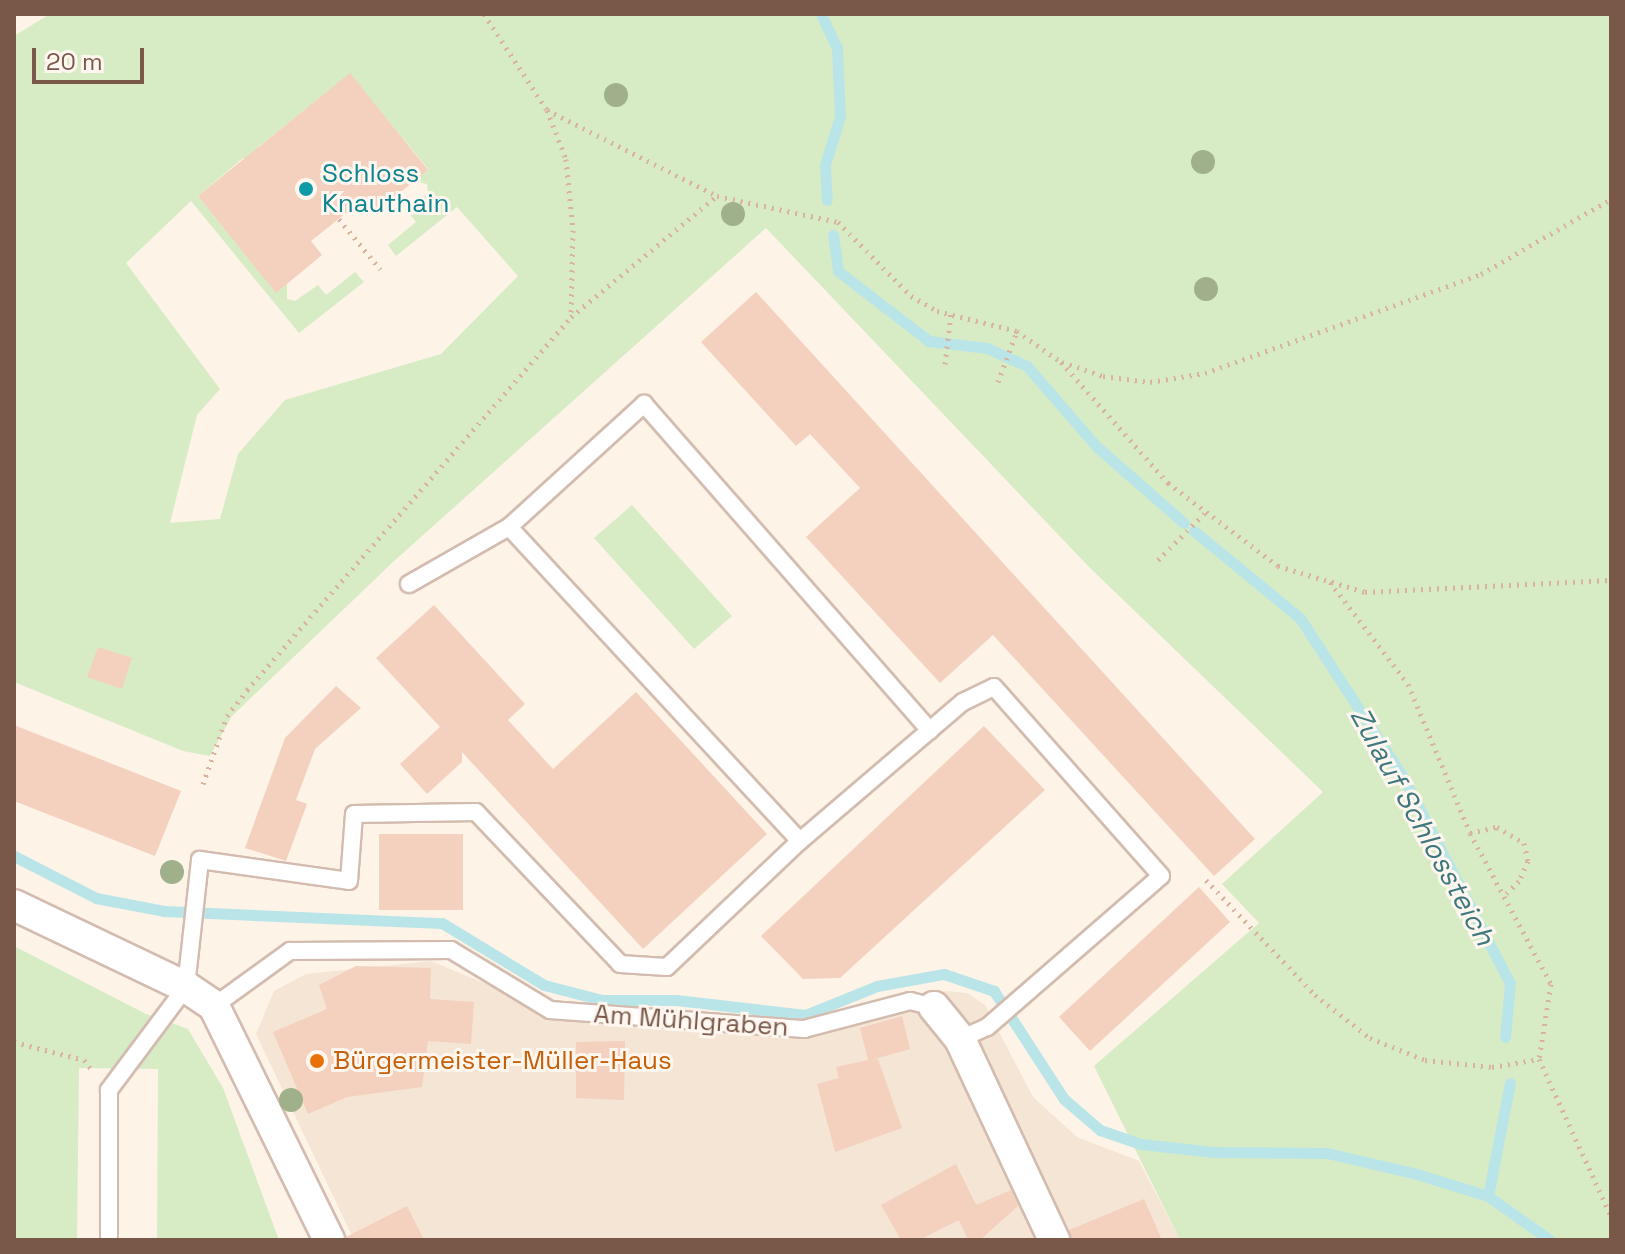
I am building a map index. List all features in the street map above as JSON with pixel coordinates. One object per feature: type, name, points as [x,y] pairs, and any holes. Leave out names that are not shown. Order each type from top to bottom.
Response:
[{"type":"street","points":[[14,905],[186,987],[214,1006],[329,1240]]},
{"type":"street","name":"Am Mühlgraben","points":[[934,1007],[973,1033],[1054,1240]]},
{"type":"lane","points":[[409,584],[509,527],[644,404],[930,731]]},
{"type":"lane","points":[[509,527],[800,841]]},
{"type":"lane","points":[[109,1240],[109,1090],[186,987],[196,928],[200,860],[349,881],[354,814],[476,812],[620,964],[667,967],[800,841],[963,702],[994,687],[1161,876],[973,1033]]},
{"type":"lane","name":"Am Mühlgraben","points":[[214,1006],[290,951],[451,950],[550,1010],[804,1029],[910,1001],[934,1007]]},
{"type":"path","points":[[484,14],[547,110],[566,159],[573,230],[571,317]]},
{"type":"path","points":[[547,110],[717,196],[838,222],[911,296],[950,316],[1016,333],[1061,362],[1103,376],[1150,382],[1205,373],[1481,274],[1611,199]]},
{"type":"path","points":[[203,784],[227,716],[247,690],[571,317],[717,196]]},
{"type":"path","points":[[339,219],[380,269]]},
{"type":"path","points":[[945,364],[950,316]]},
{"type":"path","points":[[998,382],[1016,333]]},
{"type":"path","points":[[1061,362],[1168,483],[1278,566],[1365,592],[1611,580]]},
{"type":"path","points":[[1158,560],[1205,513]]},
{"type":"path","points":[[1330,582],[1408,684],[1470,833],[1551,984],[1539,1059],[1611,1216]]},
{"type":"path","points":[[1470,833],[1497,827],[1524,843],[1528,861],[1519,881],[1504,896]]},
{"type":"path","points":[[1206,880],[1315,995],[1370,1038],[1425,1060],[1492,1067],[1539,1059]]},
{"type":"path","points":[[14,1042],[84,1060],[109,1090]]},
{"type":"shaded area","points":[[431,961],[491,986],[549,1019],[806,1039],[917,1008],[946,991],[967,993],[985,1005],[1033,1097],[1077,1137],[1139,1161],[1180,1240],[354,1240],[256,1034],[274,991],[306,974]]},
{"type":"green space","points":[[50,14],[1611,14],[1611,1240],[1180,1240],[1094,1066],[1259,923],[1222,884],[1323,792],[1089,567],[766,228],[393,562],[232,716],[210,756],[183,751],[14,682],[14,36]],"holes":[[[350,74],[428,169],[413,181],[427,184],[428,193],[408,212],[416,222],[388,245],[396,256],[457,207],[518,276],[441,354],[285,400],[238,454],[220,519],[170,523],[197,415],[220,389],[126,263],[191,201],[299,333],[364,282],[355,272],[326,295],[318,285],[295,301],[287,299],[287,284],[276,292],[198,196],[243,158],[255,172],[258,147]]]},
{"type":"green space","points":[[632,505],[732,616],[694,649],[594,538]]},
{"type":"green space","points":[[14,946],[146,1014],[188,1029],[223,1088],[279,1240],[157,1240],[158,1069],[79,1068],[77,1240],[14,1240]]},
{"type":"building","name":"Schloss Knauthain","points":[[350,73],[428,170],[377,211],[366,197],[311,241],[322,255],[276,293],[198,196]]},
{"type":"building","points":[[756,292],[1255,839],[1214,876],[993,635],[940,683],[806,537],[860,488],[810,434],[796,446],[701,342]]},
{"type":"building","points":[[434,605],[525,704],[508,720],[553,769],[636,692],[767,834],[643,949],[462,752],[462,762],[427,794],[400,764],[440,727],[376,658]]},
{"type":"building","points":[[98,647],[132,658],[122,689],[87,677]]},
{"type":"building","points":[[336,686],[361,708],[315,749],[296,800],[307,804],[286,861],[245,848],[285,738]]},
{"type":"building","points":[[14,725],[181,791],[155,856],[14,801]]},
{"type":"building","points":[[984,726],[1045,790],[840,978],[803,979],[761,936]]},
{"type":"building","points":[[379,834],[463,834],[463,910],[379,910]]},
{"type":"building","points":[[1199,887],[1230,922],[1090,1051],[1059,1017]]},
{"type":"building","points":[[356,966],[431,968],[430,999],[474,1002],[471,1044],[428,1041],[422,1087],[347,1097],[308,1114],[273,1032],[327,1009],[319,985]]},
{"type":"building","points":[[902,1016],[910,1049],[871,1060],[878,1059],[902,1128],[835,1152],[817,1084],[839,1078],[836,1067],[868,1060],[860,1028]]},
{"type":"building","points":[[625,1041],[624,1100],[576,1098],[576,1042]]},
{"type":"building","points":[[956,1164],[976,1205],[1011,1190],[1018,1206],[980,1240],[968,1240],[959,1220],[919,1240],[901,1240],[881,1205]]},
{"type":"building","points":[[1144,1199],[1162,1240],[1072,1240],[1069,1230]]},
{"type":"building","points":[[407,1206],[424,1240],[347,1240],[346,1237]]},
{"type":"waterway","name":"Zulauf Schlossteich","points":[[821,14],[837,48],[840,116],[825,165],[827,200]]},
{"type":"waterway","name":"Zulauf Schlossteich","points":[[833,235],[838,271],[929,341],[987,348],[1027,366],[1096,446],[1184,523]]},
{"type":"waterway","name":"Zulauf Schlossteich","points":[[1194,531],[1300,618],[1403,777],[1510,983],[1505,1037]]},
{"type":"waterway","points":[[14,856],[96,898],[164,911],[442,923],[544,985],[602,1000],[676,1000],[805,1015],[877,986],[944,974],[994,991],[1064,1099],[1100,1130],[1141,1144],[1214,1152],[1327,1153],[1417,1174],[1488,1196],[1550,1240]]},
{"type":"waterway","name":"Zulauf Schlossteich","points":[[1488,1196],[1510,1083]]},
{"type":"place","name":"Schloss Knauthain","points":[[306,189]]},
{"type":"place","name":"Bürgermeister-Müller-Haus","points":[[317,1061]]}]
